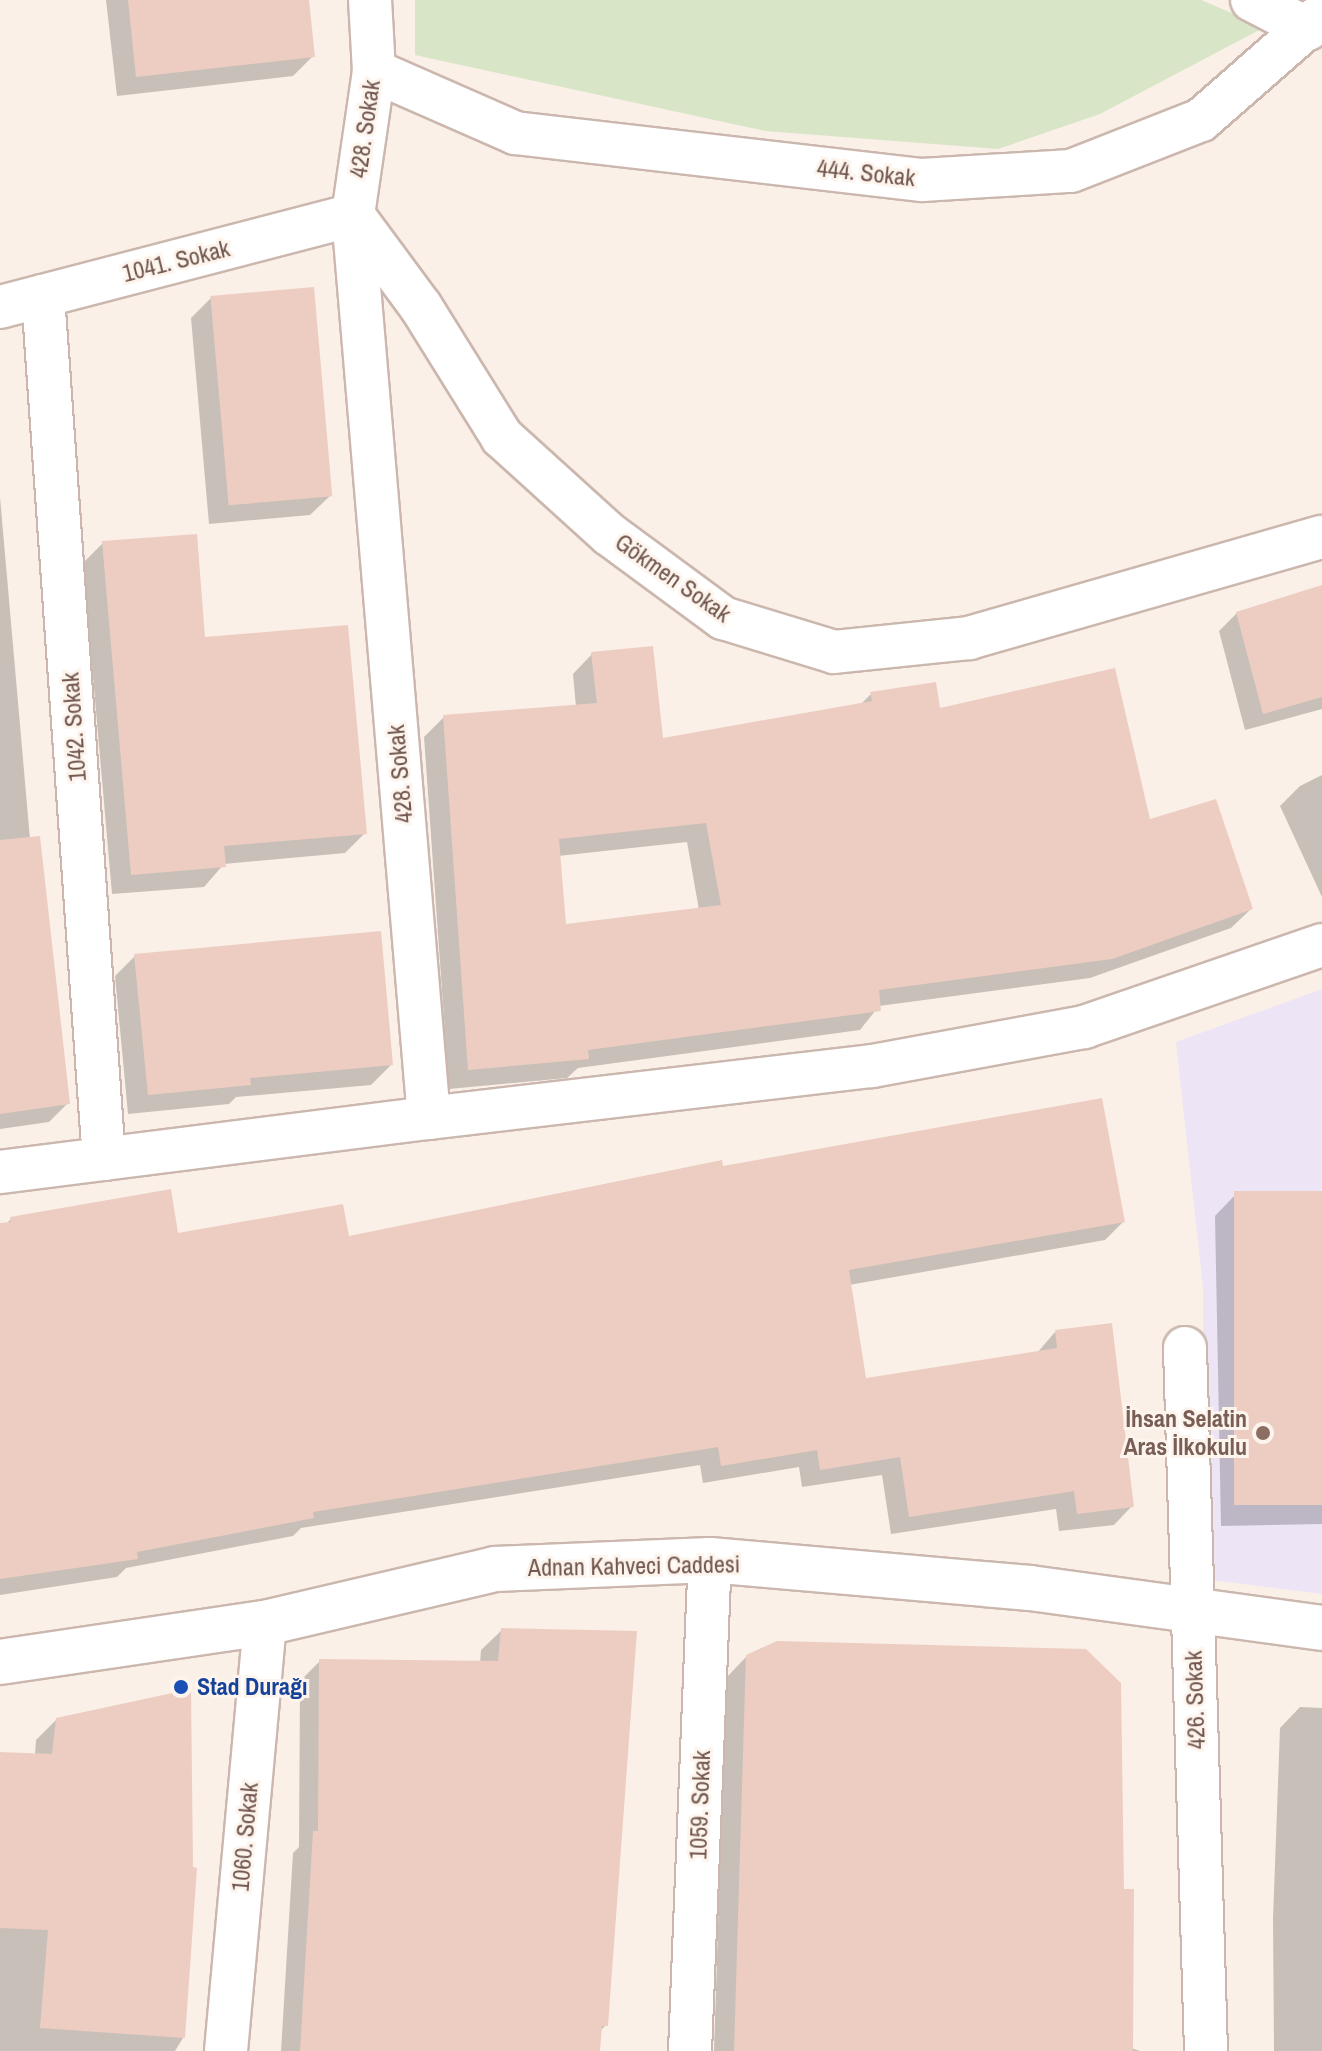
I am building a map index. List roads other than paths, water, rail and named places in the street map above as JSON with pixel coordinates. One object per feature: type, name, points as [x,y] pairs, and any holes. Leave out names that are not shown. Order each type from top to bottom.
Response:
[{"type":"street","name":"428. Sokak","points":[[370,0],[374,71],[353,215],[429,1118]]},
{"type":"street","points":[[1252,0],[1315,21]]},
{"type":"street","name":"444. Sokak","points":[[374,71],[515,133],[922,180],[1071,171],[1201,120],[1315,21]]},
{"type":"street","name":"1041. Sokak","points":[[0,307],[353,215]]},
{"type":"street","name":"Gökmen Sokak","points":[[353,215],[421,307],[502,437],[609,534],[723,618],[834,652],[969,638],[1322,537]]},
{"type":"street","name":"1042. Sokak","points":[[43,296],[104,1159]]},
{"type":"street","points":[[0,1172],[872,1066],[1084,1027],[1322,945]]},
{"type":"street","name":"426. Sokak","points":[[1185,1348],[1206,2051]]},
{"type":"street","name":"Adnan Kahveci Caddesi","points":[[0,1662],[265,1623],[495,1569],[710,1560],[1192,1607],[1322,1628]]},
{"type":"street","name":"1059. Sokak","points":[[690,2051],[710,1560]]},
{"type":"street","name":"1060. Sokak","points":[[226,2051],[265,1623]]},
{"type":"place","name":"İhsan Selatin Aras İlkokulu","points":[[1263,1433]]},
{"type":"place","name":"Stad Durağı","points":[[181,1687]]}]
